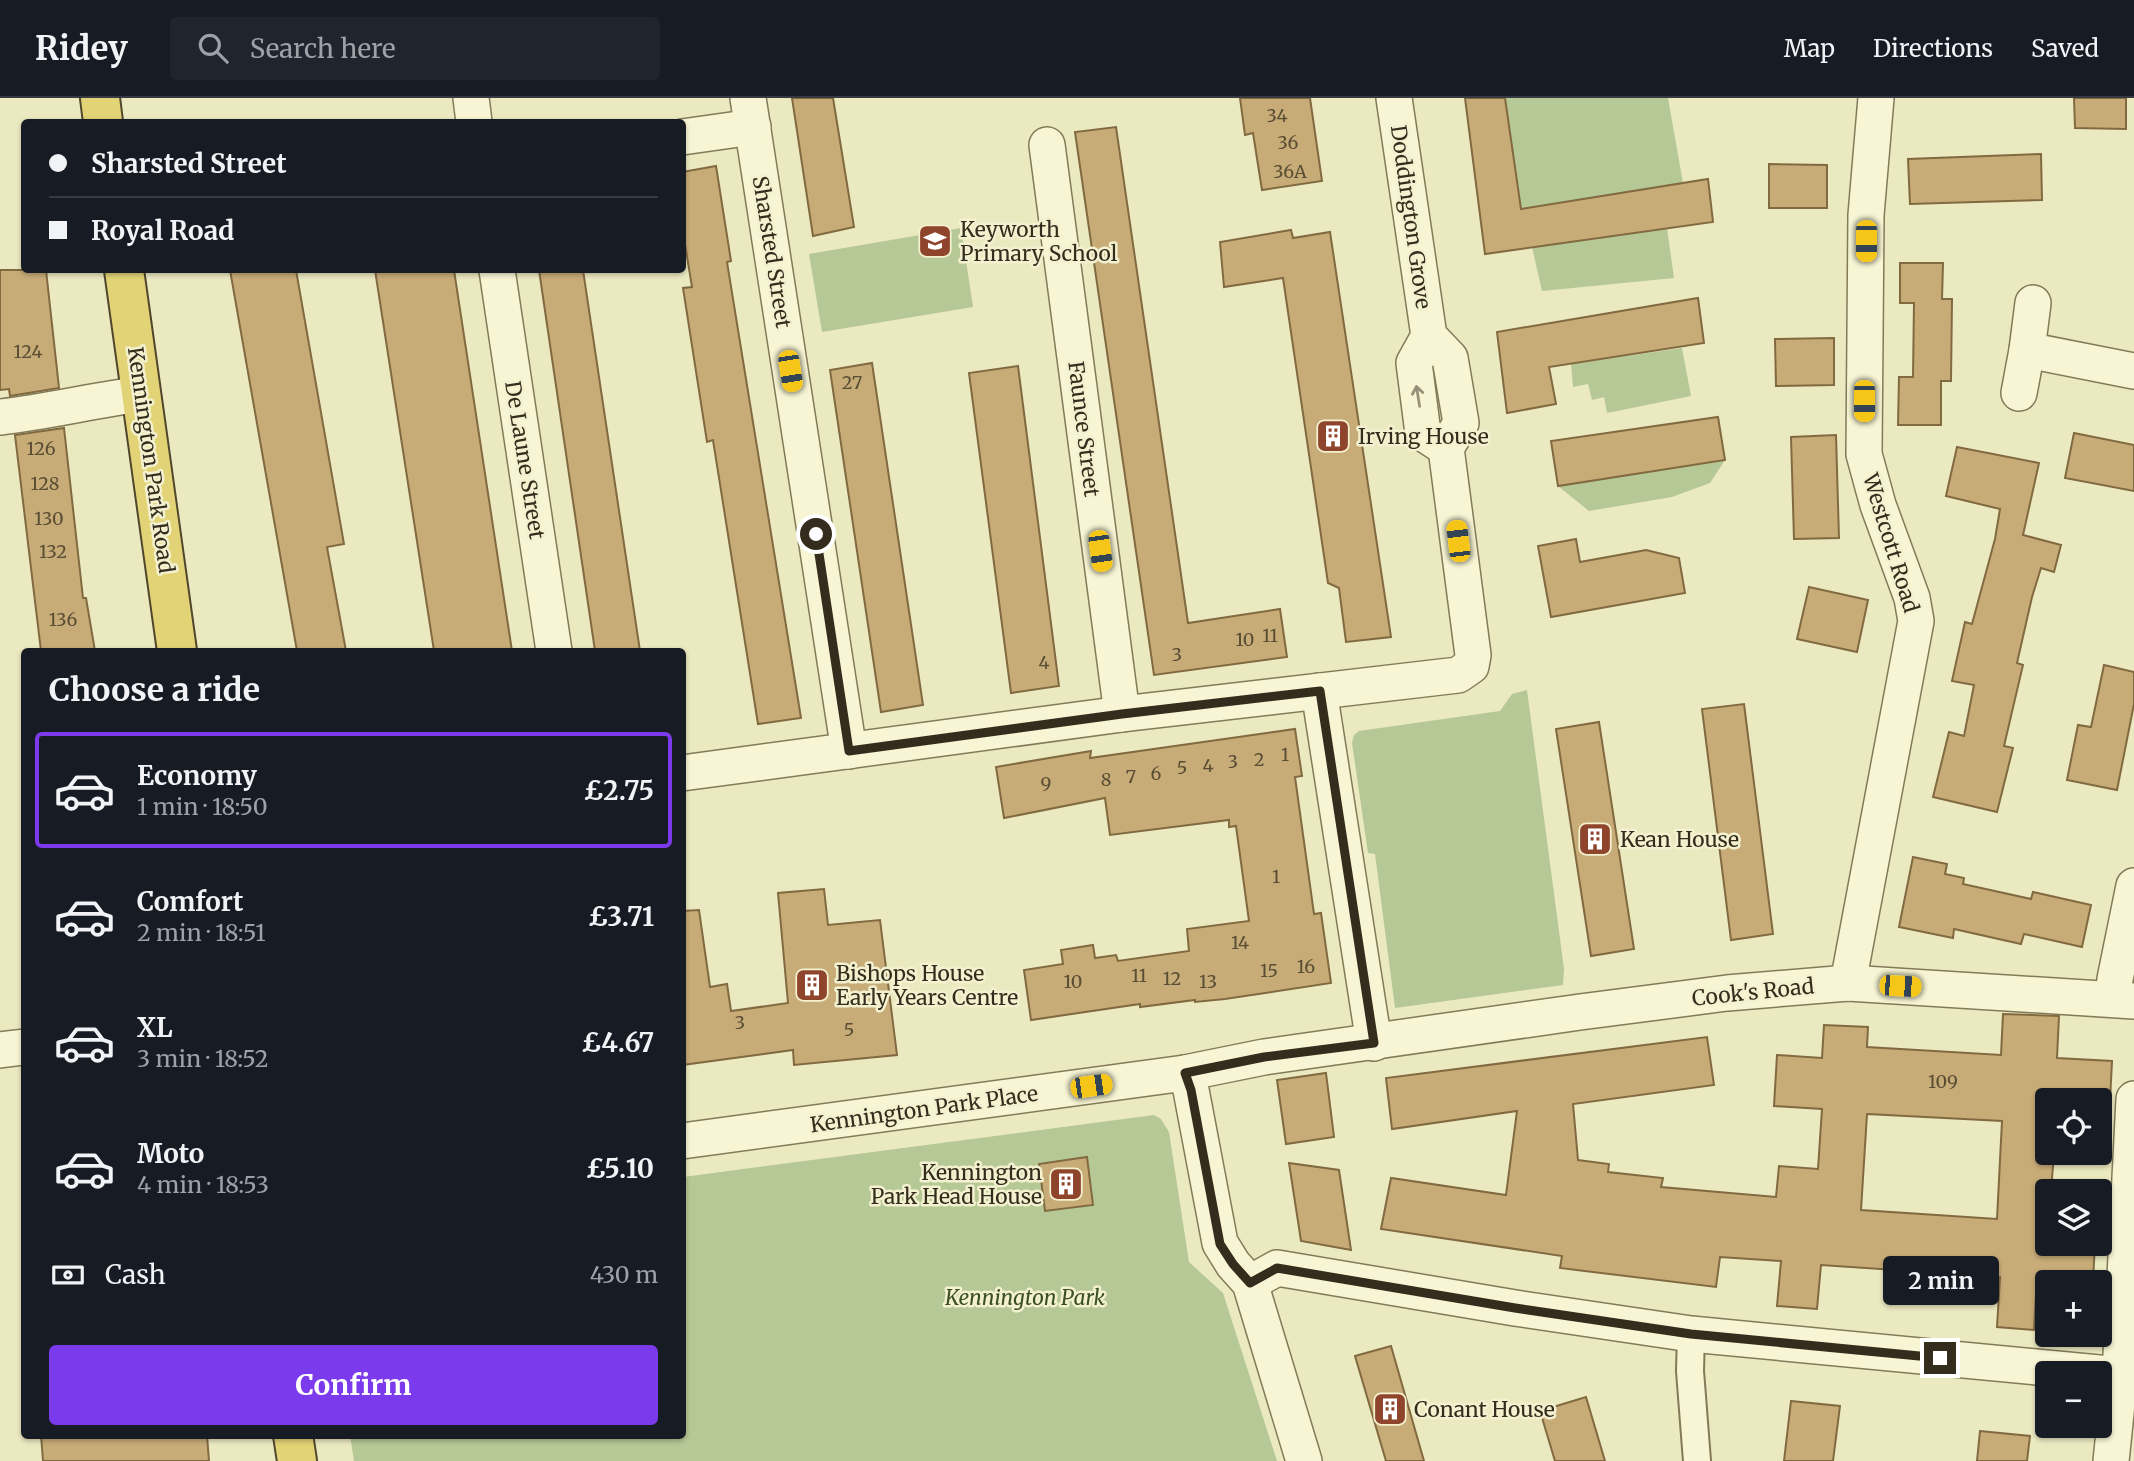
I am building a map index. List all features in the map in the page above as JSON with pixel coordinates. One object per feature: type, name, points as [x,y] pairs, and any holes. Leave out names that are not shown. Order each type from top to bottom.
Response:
[{"type":"highway","points":[[100,98],[103,119]]},
{"type":"highway","name":"Kennington Park Road","points":[[124,273],[177,648]]},
{"type":"highway","points":[[294,1439],[297,1461]]},
{"type":"street","points":[[471,98],[474,119]]},
{"type":"street","name":"Doddington Grove","points":[[1320,691],[1458,675],[1471,666],[1473,655],[1446,448],[1423,433],[1414,363],[1429,336],[1394,98]]},
{"type":"street","name":"Westcott Road","points":[[1849,983],[1916,621],[1912,598],[1878,505],[1864,454],[1866,215],[1876,98]]},
{"type":"street","name":"Sharsted Street","points":[[686,136],[750,112],[849,751]]},
{"type":"street","name":"Faunce Street","points":[[1046,145],[1122,714]]},
{"type":"street","name":"De Laune Street","points":[[497,273],[554,648]]},
{"type":"street","points":[[2020,393],[2033,303]]},
{"type":"street","points":[[2026,350],[2134,371]]},
{"type":"street","points":[[0,417],[52,411],[65,405],[142,394]]},
{"type":"street","points":[[686,772],[1122,714],[1320,691],[1374,1043]]},
{"type":"street","points":[[2123,1000],[2115,979],[2134,886]]},
{"type":"street","name":"Cook's Road","points":[[1374,1043],[1455,1029],[1727,993],[1849,983],[2123,1000]]},
{"type":"street","name":"Kennington Park Place","points":[[686,1139],[1185,1073],[1264,1057],[1374,1043]]},
{"type":"street","points":[[0,1050],[21,1047]]},
{"type":"street","points":[[1185,1073],[1191,1090],[1220,1244],[1250,1283],[1304,1461]]},
{"type":"street","points":[[2111,1461],[2120,1375],[2134,1099]]},
{"type":"street","points":[[1250,1283],[1277,1268],[1691,1334],[2120,1375]]},
{"type":"street","points":[[1691,1334],[1689,1371],[1697,1461]]},
{"type":"green space","points":[[1505,98],[1668,98],[1683,183],[1521,209]]},
{"type":"green space","points":[[961,228],[973,307],[822,332],[809,254]]},
{"type":"green space","points":[[1667,228],[1674,278],[1542,291],[1532,247]]},
{"type":"green space","points":[[1682,348],[1691,396],[1607,413],[1604,397],[1592,400],[1588,384],[1573,387],[1571,364]]},
{"type":"green space","points":[[1725,460],[1710,483],[1672,497],[1589,511],[1558,486]]},
{"type":"green space","points":[[1527,690],[1564,969],[1563,985],[1395,1008],[1375,854],[1368,853],[1352,743],[1354,735],[1359,731],[1500,711],[1512,694]]},
{"type":"green space","name":"Kennington Park","points":[[1154,1115],[1161,1119],[1169,1132],[1189,1262],[1223,1293],[1277,1461],[354,1461],[351,1439],[686,1439],[686,1177]]},
{"type":"building","points":[[792,98],[833,98],[854,227],[813,236]]},
{"type":"building","points":[[1240,98],[1310,98],[1322,181],[1262,190],[1253,133],[1245,135]]},
{"type":"building","points":[[1465,98],[1505,98],[1521,209],[1708,179],[1713,222],[1485,254]]},
{"type":"building","points":[[2074,98],[2126,98],[2126,129],[2075,128]]},
{"type":"building","points":[[1116,127],[1188,623],[1280,609],[1287,657],[1154,675],[1075,132]]},
{"type":"building","points":[[2041,154],[2042,200],[1910,204],[1908,159]]},
{"type":"building","points":[[1769,164],[1827,165],[1827,208],[1769,208]]},
{"type":"building","points":[[716,166],[731,261],[727,262],[801,718],[758,724],[713,440],[707,442],[683,288],[692,287],[686,250],[686,171]]},
{"type":"building","name":"Irving House","points":[[1291,230],[1293,238],[1330,232],[1391,637],[1346,642],[1339,588],[1328,583],[1283,278],[1224,287],[1220,242]]},
{"type":"building","points":[[1900,263],[1943,263],[1942,299],[1952,299],[1951,381],[1941,381],[1941,425],[1898,425],[1899,377],[1913,377],[1914,303],[1900,303]]},
{"type":"building","points":[[0,270],[46,273],[59,388],[10,396],[9,389],[0,390]]},
{"type":"building","points":[[231,273],[297,273],[344,544],[327,547],[345,648],[296,648]]},
{"type":"building","points":[[375,273],[454,273],[512,648],[434,648]]},
{"type":"building","points":[[539,273],[583,273],[640,648],[595,648]]},
{"type":"building","points":[[1698,298],[1704,343],[1549,367],[1556,404],[1507,413],[1497,332]]},
{"type":"building","points":[[1834,338],[1834,385],[1776,386],[1775,339]]},
{"type":"building","points":[[872,363],[923,705],[881,712],[830,370]]},
{"type":"building","points":[[1018,366],[1059,686],[1011,693],[969,373]]},
{"type":"building","points":[[1718,417],[1725,460],[1558,486],[1551,441]]},
{"type":"building","points":[[64,428],[83,598],[86,598],[94,648],[41,648],[15,435]]},
{"type":"building","points":[[2074,433],[2134,445],[2134,491],[2065,478]]},
{"type":"building","points":[[1836,435],[1839,538],[1794,539],[1791,437]]},
{"type":"building","points":[[1957,447],[2039,463],[2023,535],[2061,545],[2054,572],[2041,568],[2032,597],[2017,663],[2023,665],[2004,746],[2013,748],[1997,812],[1933,797],[1949,732],[1964,736],[1974,685],[1952,681],[1965,622],[1972,624],[1995,539],[2000,509],[1946,496]]},
{"type":"building","points":[[1576,539],[1580,562],[1646,550],[1679,558],[1685,593],[1551,617],[1538,546]]},
{"type":"building","points":[[1809,587],[1868,600],[1857,652],[1797,639]]},
{"type":"building","points":[[2104,665],[2134,672],[2134,704],[2117,790],[2067,780],[2078,725],[2091,727]]},
{"type":"building","points":[[1744,704],[1773,934],[1731,940],[1702,709]]},
{"type":"building","name":"Kean House","points":[[1599,722],[1634,949],[1591,956],[1556,729]]},
{"type":"building","points":[[1295,729],[1302,776],[1295,777],[1314,914],[1321,913],[1331,983],[1225,999],[1140,1007],[1140,1004],[1031,1020],[1024,970],[1063,964],[1061,950],[1093,945],[1095,958],[1116,955],[1118,961],[1189,951],[1187,929],[1249,921],[1236,826],[1229,827],[1229,820],[1110,835],[1105,798],[1004,818],[996,767],[1091,751],[1090,758]]},
{"type":"building","points":[[1913,857],[1947,864],[1945,874],[1964,878],[1963,884],[2031,899],[2033,892],[2091,905],[2082,947],[2024,934],[2021,944],[1954,929],[1953,938],[1899,927]]},
{"type":"building","points":[[824,889],[828,925],[880,920],[897,1055],[794,1065],[793,1050],[686,1064],[686,911],[699,910],[710,987],[727,984],[731,1011],[788,1003],[778,893]]},
{"type":"building","points":[[2003,1014],[2059,1016],[2057,1058],[2112,1061],[2111,1088],[2035,1088],[2035,1165],[2053,1165],[2052,1179],[2035,1179],[2035,1256],[2094,1256],[2094,1270],[2035,1270],[2034,1330],[1997,1327],[2000,1277],[1821,1265],[1817,1309],[1777,1306],[1781,1261],[1720,1257],[1716,1287],[1560,1268],[1562,1256],[1381,1229],[1391,1178],[1506,1195],[1517,1111],[1392,1129],[1386,1078],[1707,1037],[1714,1085],[1573,1104],[1578,1160],[1609,1164],[1608,1172],[1663,1178],[1661,1187],[1776,1197],[1779,1166],[1818,1169],[1822,1109],[1774,1106],[1777,1055],[1822,1058],[1824,1025],[1868,1027],[1867,1047],[2001,1055]],"holes":[[[1867,1114],[2002,1121],[1997,1219],[1861,1210]]]},
{"type":"building","points":[[1326,1073],[1334,1137],[1286,1144],[1277,1080]]},
{"type":"building","name":"Kennington Park Head House","points":[[1087,1157],[1093,1205],[1045,1211],[1039,1164]]},
{"type":"building","points":[[1289,1163],[1339,1170],[1351,1250],[1301,1241]]},
{"type":"building","name":"Conant House","points":[[1391,1346],[1424,1461],[1386,1461],[1355,1356]]},
{"type":"building","name":"Conant House","points":[[1586,1397],[1605,1461],[1555,1461],[1540,1411]]},
{"type":"building","points":[[1791,1401],[1840,1406],[1833,1461],[1784,1461]]},
{"type":"building","points":[[1980,1431],[2030,1436],[2027,1461],[1977,1461]]},
{"type":"building","points":[[41,1439],[207,1439],[209,1461],[43,1461]]},
{"type":"place","name":"Keyworth Primary School","points":[[935,241]]},
{"type":"place","name":"Irving House","points":[[1333,436]]},
{"type":"place","name":"Kean House","points":[[1595,839]]},
{"type":"place","name":"Bishops House Early Years Centre","points":[[812,985]]},
{"type":"place","name":"Kennington Park Head House","points":[[1066,1184]]},
{"type":"place","name":"Conant House","points":[[1390,1409]]},
{"type":"route","points":[[816,534],[849,751],[1122,714],[1320,691],[1374,1043],[1264,1057],[1185,1073],[1191,1090],[1220,1244],[1250,1283],[1277,1268],[1691,1334],[1940,1358]]}]
